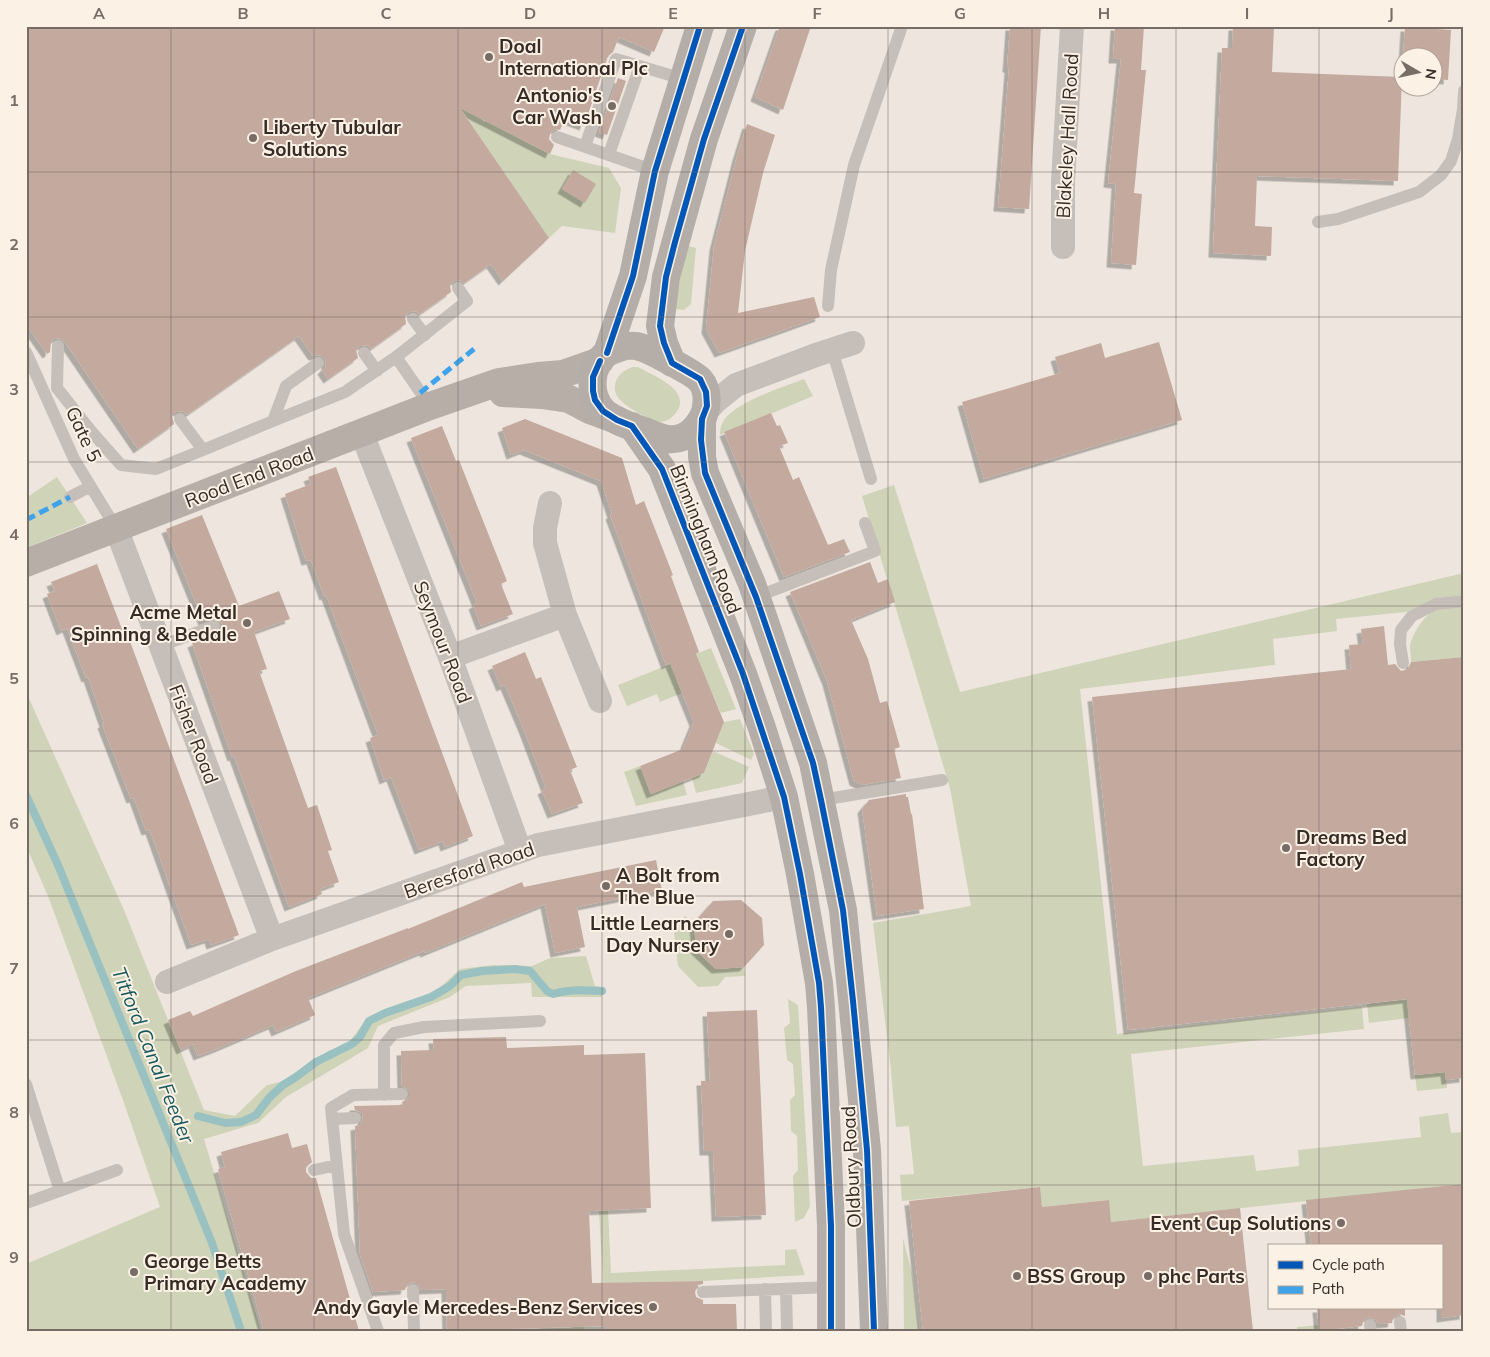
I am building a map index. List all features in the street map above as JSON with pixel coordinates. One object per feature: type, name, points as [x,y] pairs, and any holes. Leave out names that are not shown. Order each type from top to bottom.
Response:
[{"type":"main road","name":"Birmingham Road","points":[[696,377],[700,379],[706,392],[707,406],[703,416],[696,429],[685,437],[669,440],[624,423],[603,411],[593,391],[593,377],[603,358],[633,276],[655,171],[700,26]]},
{"type":"main road","points":[[672,363],[660,326],[666,277],[674,242],[704,139],[743,26]]},
{"type":"main road","points":[[603,358],[625,346],[638,346],[653,352],[696,377]]},
{"type":"main road","name":"Birmingham Road","points":[[703,416],[702,457],[705,473],[756,597],[813,763],[843,910],[853,1001]]},
{"type":"main road","name":"Birmingham Road","points":[[624,423],[662,469],[744,674],[784,797],[800,874],[819,983],[821,1007]]},
{"type":"main road","name":"Oldbury Road","points":[[853,1001],[867,1150],[874,1331]]},
{"type":"main road","name":"Oldbury Road","points":[[821,1007],[831,1226],[831,1331]]},
{"type":"street","name":"Blakeley Hall Road","points":[[1062,247],[1063,181],[1072,26]]},
{"type":"street","points":[[703,416],[715,402],[736,385],[842,347]]},
{"type":"street","name":"Rood End Road","points":[[26,563],[430,406],[472,393],[499,382],[563,374],[603,358]]},
{"type":"street","points":[[696,377],[736,385]]},
{"type":"street","name":"Rood End Road","points":[[472,393],[542,395],[569,400],[624,423]]},
{"type":"street","name":"Seymour Road","points":[[362,434],[450,657],[520,851]]},
{"type":"street","points":[[550,503],[545,528],[545,543],[566,615],[600,701]]},
{"type":"street","name":"Fisher Road","points":[[116,528],[272,939]]},
{"type":"street","points":[[450,657],[566,615]]},
{"type":"street","name":"Beresford Road","points":[[166,982],[272,939],[538,845],[784,797]]},
{"type":"lane","points":[[828,306],[831,270],[854,165],[902,26]]},
{"type":"lane","points":[[584,146],[616,60],[682,79]]},
{"type":"lane","points":[[609,154],[640,66]]},
{"type":"lane","points":[[1318,222],[1338,219],[1419,192],[1441,175],[1451,161],[1458,138],[1464,91]]},
{"type":"lane","points":[[557,137],[655,171]]},
{"type":"lane","points":[[26,350],[120,465],[156,469],[345,392],[396,358],[467,301],[458,288]]},
{"type":"lane","points":[[413,319],[425,335]]},
{"type":"lane","points":[[57,388],[58,346]]},
{"type":"lane","points":[[842,347],[871,479]]},
{"type":"lane","name":"Gate 5","points":[[26,350],[74,459],[116,528]]},
{"type":"lane","points":[[364,353],[377,371]]},
{"type":"lane","points":[[396,358],[430,406]]},
{"type":"lane","points":[[273,421],[286,386],[318,363]]},
{"type":"lane","points":[[180,419],[203,450]]},
{"type":"lane","points":[[70,497],[90,487]]},
{"type":"lane","points":[[756,597],[875,551],[865,523]]},
{"type":"lane","points":[[1403,663],[1400,644],[1401,630],[1412,616],[1436,604],[1464,600]]},
{"type":"lane","points":[[161,646],[214,626]]},
{"type":"lane","points":[[820,800],[942,780]]},
{"type":"lane","points":[[384,1095],[384,1045],[394,1033],[424,1027],[540,1021]]},
{"type":"lane","points":[[26,1084],[60,1191]]},
{"type":"lane","points":[[378,1331],[344,1234],[331,1108],[352,1095],[402,1094]]},
{"type":"lane","points":[[332,1120],[355,1118]]},
{"type":"lane","points":[[314,1170],[337,1165]]},
{"type":"lane","points":[[26,1203],[117,1170]]},
{"type":"lane","points":[[703,1292],[830,1287]]},
{"type":"lane","points":[[786,1288],[786,1331]]},
{"type":"lane","points":[[765,1289],[766,1331]]},
{"type":"lane","points":[[413,1290],[414,1331]]},
{"type":"green space","points":[[412,38],[426,39],[484,122],[526,93],[503,130],[550,154],[609,168],[621,188],[615,233],[562,226],[549,238]]},
{"type":"green space","points":[[688,246],[696,248],[691,304],[684,310],[674,309],[681,273]]},
{"type":"green space","points":[[638,367],[662,380],[677,392],[680,399],[679,407],[671,418],[662,422],[651,420],[634,411],[619,399],[615,391],[616,381],[624,371]]},
{"type":"green space","points":[[804,379],[813,396],[720,435],[724,420],[739,407],[749,401]]},
{"type":"green space","points":[[57,477],[87,523],[26,548],[26,498]]},
{"type":"green space","points":[[894,485],[960,692],[1464,573],[1464,595],[1437,598],[1406,612],[1336,619],[1337,631],[1273,639],[1275,665],[1080,689],[1117,1034],[1362,1007],[1364,1029],[1131,1054],[1143,1166],[1254,1155],[1256,1171],[1299,1166],[1298,1150],[1421,1137],[1419,1117],[1448,1113],[1451,1133],[1464,1132],[1464,1184],[1111,1222],[1108,1200],[1042,1207],[1039,1187],[902,1201],[900,1175],[914,1174],[909,1126],[896,1127],[873,923],[971,906],[950,788],[862,496]]},
{"type":"green space","points":[[1464,606],[1464,657],[1411,662],[1410,646],[1417,629],[1424,619],[1439,609]]},
{"type":"green space","points":[[711,648],[736,709],[721,713],[702,670],[677,681],[682,693],[660,702],[657,694],[627,706],[618,685]]},
{"type":"green space","points":[[26,692],[124,910],[204,1110],[235,1116],[267,1085],[293,1079],[328,1051],[348,1044],[367,1018],[436,991],[460,969],[493,965],[532,966],[550,958],[586,956],[595,986],[602,987],[602,997],[532,997],[531,983],[466,986],[450,997],[378,1026],[368,1048],[286,1097],[258,1123],[204,1139],[261,1331],[26,1331],[26,1264],[160,1207],[48,896],[26,846]]},
{"type":"green space","points":[[740,719],[754,754],[751,760],[716,743],[724,722]]},
{"type":"green space","points":[[713,751],[749,767],[742,783],[696,793],[692,778],[704,773]]},
{"type":"green space","points":[[640,766],[651,794],[683,781],[687,795],[636,806],[624,772]]},
{"type":"green space","points":[[685,916],[694,923],[696,950],[716,969],[744,967],[745,976],[725,977],[718,986],[698,987],[678,966],[674,933]]},
{"type":"green space","points":[[1420,998],[1420,1006],[1408,1018],[1369,1023],[1367,1004]]},
{"type":"green space","points":[[788,999],[798,1005],[810,1206],[804,1218],[795,1222],[793,1176],[798,1170],[797,1136],[791,1131],[790,1100],[795,1095],[793,1064],[787,1060],[784,1028],[790,1023]]},
{"type":"green space","points":[[1445,1072],[1447,1088],[1417,1091],[1415,1075]]},
{"type":"green space","points":[[608,1210],[611,1273],[785,1265],[785,1250],[796,1249],[805,1275],[703,1281],[603,1283],[599,1211]]},
{"type":"green space","points":[[903,1238],[912,1273],[919,1331],[904,1331]]},
{"type":"green space","points":[[1319,1325],[1319,1331],[1297,1331],[1297,1327]]},
{"type":"green space","points":[[584,1327],[584,1331],[539,1331],[539,1329]]},
{"type":"building","name":"Liberty Tubular Solutions","points":[[26,26],[665,26],[654,52],[619,37],[613,52],[608,56],[584,126],[565,119],[560,130],[555,129],[550,134],[549,139],[554,145],[550,154],[460,108],[549,238],[503,281],[491,264],[464,283],[461,280],[454,281],[450,285],[451,292],[420,314],[416,311],[409,312],[405,316],[406,324],[371,349],[367,345],[360,346],[356,350],[358,358],[328,379],[322,370],[326,366],[325,359],[321,355],[313,356],[299,336],[187,415],[183,411],[176,412],[172,416],[174,424],[138,449],[65,342],[59,338],[54,339],[51,342],[50,352],[47,354],[26,324]]},
{"type":"building","points":[[780,26],[811,26],[783,110],[755,97]]},
{"type":"building","points":[[1010,26],[1041,26],[1029,209],[998,207],[1009,68],[1007,68]]},
{"type":"building","points":[[1115,26],[1144,26],[1141,70],[1146,70],[1134,193],[1142,194],[1136,265],[1111,263],[1116,184],[1108,183],[1121,59],[1113,59]]},
{"type":"building","points":[[1233,26],[1274,26],[1272,72],[1392,77],[1392,98],[1401,98],[1398,181],[1257,176],[1255,226],[1272,227],[1271,256],[1213,253],[1222,48],[1232,48]]},
{"type":"building","points":[[1405,27],[1451,30],[1448,80],[1442,80],[1442,48],[1404,48]]},
{"type":"building","points":[[618,78],[626,81],[607,135],[599,132]]},
{"type":"building","points":[[747,124],[775,135],[763,173],[745,251],[738,313],[814,297],[820,317],[719,353],[706,329],[714,246]]},
{"type":"building","points":[[573,170],[596,184],[585,203],[562,189]]},
{"type":"building","points":[[1159,342],[1182,420],[984,479],[962,402],[1060,373],[1055,357],[1101,343],[1105,358]]},
{"type":"building","points":[[771,413],[777,426],[780,425],[788,443],[779,446],[793,480],[799,477],[828,545],[844,539],[850,552],[784,577],[724,432]]},
{"type":"building","points":[[525,419],[622,458],[636,505],[644,501],[673,575],[671,576],[699,652],[696,654],[724,722],[704,773],[651,794],[640,766],[683,749],[694,722],[670,663],[666,665],[610,515],[612,514],[601,481],[524,450],[511,455],[502,428]]},
{"type":"building","points":[[442,426],[456,461],[459,460],[507,581],[501,584],[513,614],[481,626],[473,605],[477,603],[411,438]]},
{"type":"building","points":[[336,467],[473,836],[445,847],[443,841],[419,850],[391,777],[384,780],[370,738],[378,735],[326,595],[324,596],[311,560],[306,561],[285,494],[311,484],[308,477]]},
{"type":"building","points":[[202,515],[239,606],[279,591],[290,619],[254,632],[267,669],[259,671],[308,808],[317,805],[332,850],[328,851],[339,882],[320,889],[322,894],[289,907],[234,756],[232,757],[192,643],[217,633],[222,628],[222,624],[215,618],[203,621],[166,529]]},
{"type":"building","points":[[870,562],[878,583],[888,579],[895,602],[851,620],[868,659],[880,703],[887,701],[900,747],[894,749],[901,778],[862,785],[854,781],[827,681],[790,592]]},
{"type":"building","points":[[97,564],[125,637],[128,636],[239,935],[211,945],[209,939],[191,945],[150,830],[146,831],[134,798],[131,799],[102,724],[104,723],[88,677],[86,678],[67,628],[61,631],[47,594],[55,591],[51,582]]},
{"type":"building","name":"Dreams Bed Factory","points":[[1384,626],[1388,665],[1395,664],[1401,671],[1408,669],[1411,662],[1464,657],[1464,1078],[1446,1080],[1445,1072],[1415,1075],[1407,999],[1128,1030],[1092,697],[1351,669],[1349,645],[1363,644],[1361,629]]},
{"type":"building","points":[[525,652],[536,679],[541,677],[577,767],[570,770],[583,803],[552,814],[542,790],[546,788],[524,730],[505,685],[501,687],[492,666]]},
{"type":"building","points":[[906,794],[912,814],[924,909],[877,916],[862,809],[869,800]]},
{"type":"building","points":[[656,860],[662,890],[577,907],[585,947],[555,953],[545,904],[308,998],[315,1015],[276,1032],[273,1025],[198,1056],[193,1044],[181,1050],[168,1020],[190,1011],[193,1016],[296,971],[408,929],[522,882],[524,887]]},
{"type":"building","name":"Little Learners Day Nursery","points":[[741,900],[762,918],[764,945],[744,967],[716,969],[696,950],[694,923],[713,901]]},
{"type":"building","points":[[757,1010],[766,1215],[716,1217],[713,1151],[704,1151],[701,1081],[710,1081],[707,1012]]},
{"type":"building","points":[[506,1037],[507,1048],[584,1045],[584,1055],[645,1053],[651,1208],[589,1211],[592,1283],[703,1281],[703,1284],[698,1285],[695,1292],[696,1297],[703,1300],[703,1304],[736,1304],[737,1331],[605,1331],[605,1326],[447,1331],[446,1289],[421,1290],[417,1283],[412,1282],[406,1286],[405,1290],[373,1292],[360,1255],[355,1126],[360,1125],[363,1118],[362,1113],[355,1110],[354,1106],[403,1105],[402,1102],[409,1098],[409,1090],[402,1086],[401,1051],[434,1050],[433,1039]]},
{"type":"building","points":[[288,1133],[292,1148],[307,1144],[312,1162],[306,1167],[306,1172],[311,1178],[316,1178],[359,1331],[264,1331],[218,1169],[225,1167],[221,1152]]},
{"type":"building","points":[[1464,1184],[1464,1315],[1441,1318],[1442,1244],[1311,1244],[1306,1200]]},
{"type":"building","name":"BSS Group","points":[[1040,1187],[1042,1207],[1109,1200],[1111,1222],[1240,1208],[1253,1331],[923,1331],[909,1201]]},
{"type":"building","points":[[1317,1310],[1405,1310],[1405,1316],[1399,1314],[1393,1318],[1392,1323],[1378,1324],[1376,1320],[1368,1317],[1362,1326],[1319,1331]]},
{"type":"waterway","name":"Titford Canal Feeder","points":[[26,795],[58,865],[212,1243],[241,1331]]},
{"type":"waterway","points":[[198,1116],[225,1123],[241,1122],[256,1115],[269,1098],[283,1085],[316,1062],[352,1044],[360,1037],[369,1021],[385,1013],[431,997],[450,986],[461,975],[482,971],[515,969],[530,971],[547,991],[553,994],[584,990],[602,991]]},
{"type":"marked path","points":[[420,393],[474,349]]},
{"type":"marked path","points":[[26,520],[70,497]]},
{"type":"cycle path","points":[[607,353],[633,276],[655,171],[700,26]]},
{"type":"cycle path","points":[[743,26],[704,139],[675,242],[666,277],[660,326],[672,363],[700,379],[706,392],[707,406],[702,419],[701,440],[705,473],[756,597],[813,763],[821,800],[843,910],[853,1001],[867,1150],[874,1331]]},
{"type":"cycle path","points":[[600,361],[593,377],[595,400],[603,411],[617,420],[632,426],[662,469],[743,674],[784,797],[819,983],[831,1226],[831,1331]]},
{"type":"place","name":"Doal International Plc","points":[[489,57]]},
{"type":"place","name":"Antonio's Car Wash","points":[[612,106]]},
{"type":"place","name":"Liberty Tubular Solutions","points":[[253,138]]},
{"type":"place","name":"Acme Metal Spinning & Bedale","points":[[247,623]]},
{"type":"place","name":"Dreams Bed Factory","points":[[1286,848]]},
{"type":"place","name":"A Bolt from The Blue","points":[[606,886]]},
{"type":"place","name":"Little Learners Day Nursery","points":[[729,934]]},
{"type":"place","name":"Event Cup Solutions","points":[[1341,1223]]},
{"type":"place","name":"George Betts Primary Academy","points":[[134,1272]]},
{"type":"place","name":"BSS Group","points":[[1017,1276]]},
{"type":"place","name":"phc Parts","points":[[1148,1276]]},
{"type":"place","name":"Andy Gayle Mercedes-Benz Services","points":[[653,1307]]}]
